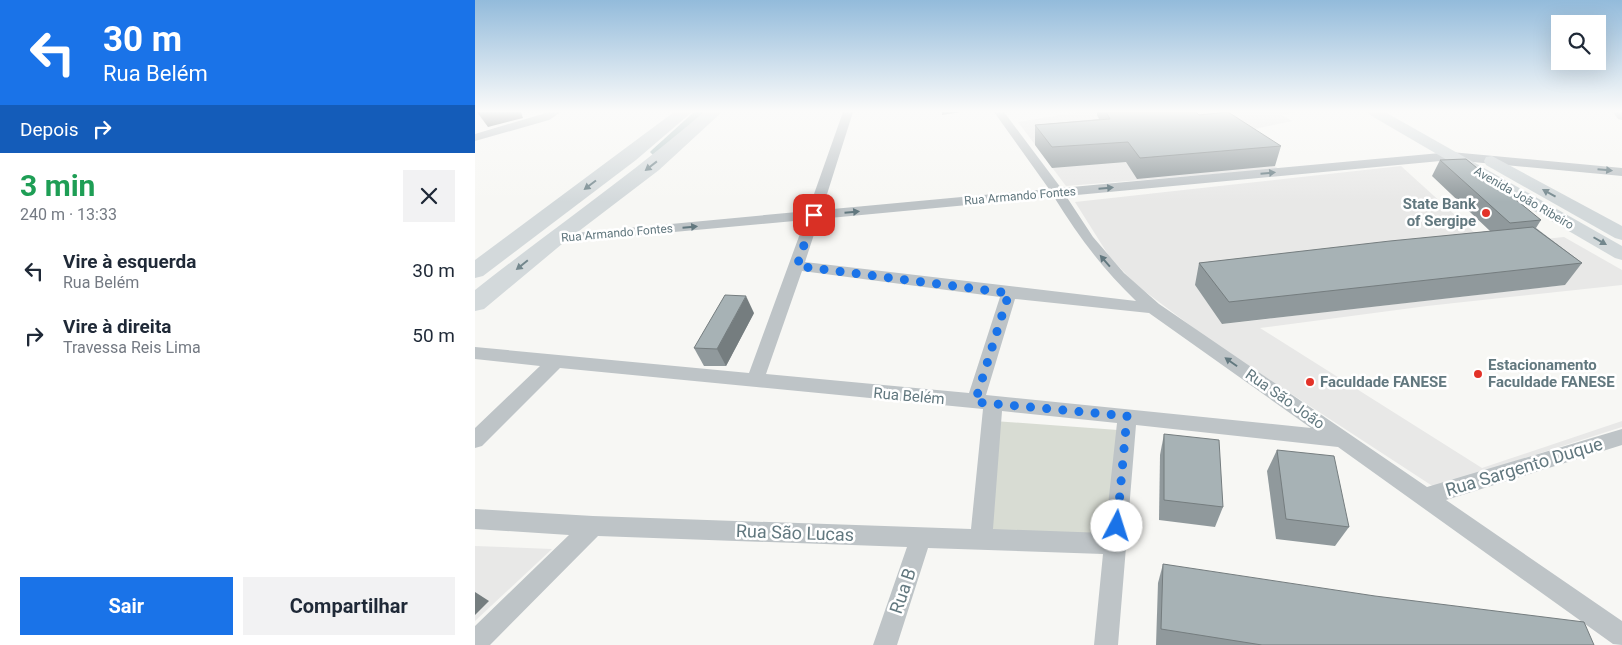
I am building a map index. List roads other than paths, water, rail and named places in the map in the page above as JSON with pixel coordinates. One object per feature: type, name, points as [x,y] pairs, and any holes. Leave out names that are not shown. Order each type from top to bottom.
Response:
[{"type":"main road","points":[[475,270],[646,142]]},
{"type":"main road","points":[[475,304],[554,239],[652,166],[680,142]]},
{"type":"main road","name":"Avenida João Ribeiro","points":[[1427,142],[1622,254]]},
{"type":"main road","name":"Avenida João Ribeiro","points":[[1456,142],[1622,234]]},
{"type":"street","points":[[755,381],[797,266],[838,142]]},
{"type":"street","name":"Rua São João","points":[[1021,142],[1057,192],[1088,240],[1105,260],[1153,308],[1622,635]]},
{"type":"street","name":"Rua Armando Fontes","points":[[554,239],[1451,156],[1622,172]]},
{"type":"street","points":[[797,266],[1009,293],[1153,308]]},
{"type":"street","points":[[981,539],[984,403],[1009,293]]},
{"type":"street","name":"Rua Belém","points":[[475,353],[1127,416],[1344,440]]},
{"type":"street","points":[[475,440],[555,362]]},
{"type":"street","points":[[1105,645],[1127,416]]},
{"type":"street","name":"Rua Sargento Duque","points":[[1426,497],[1622,437]]},
{"type":"street","name":"Rua São Lucas","points":[[475,519],[593,526],[1115,544]]},
{"type":"street","points":[[475,643],[593,526]]},
{"type":"street","name":"Rua B","points":[[885,645],[921,537]]},
{"type":"waterway","points":[[658,152],[669,142]]},
{"type":"place","name":"State Bank of Sergipe","points":[[1486,213]]},
{"type":"place","name":"Estacionamento Faculdade FANESE","points":[[1478,374]]},
{"type":"place","name":"Faculdade FANESE","points":[[1310,382]]}]
